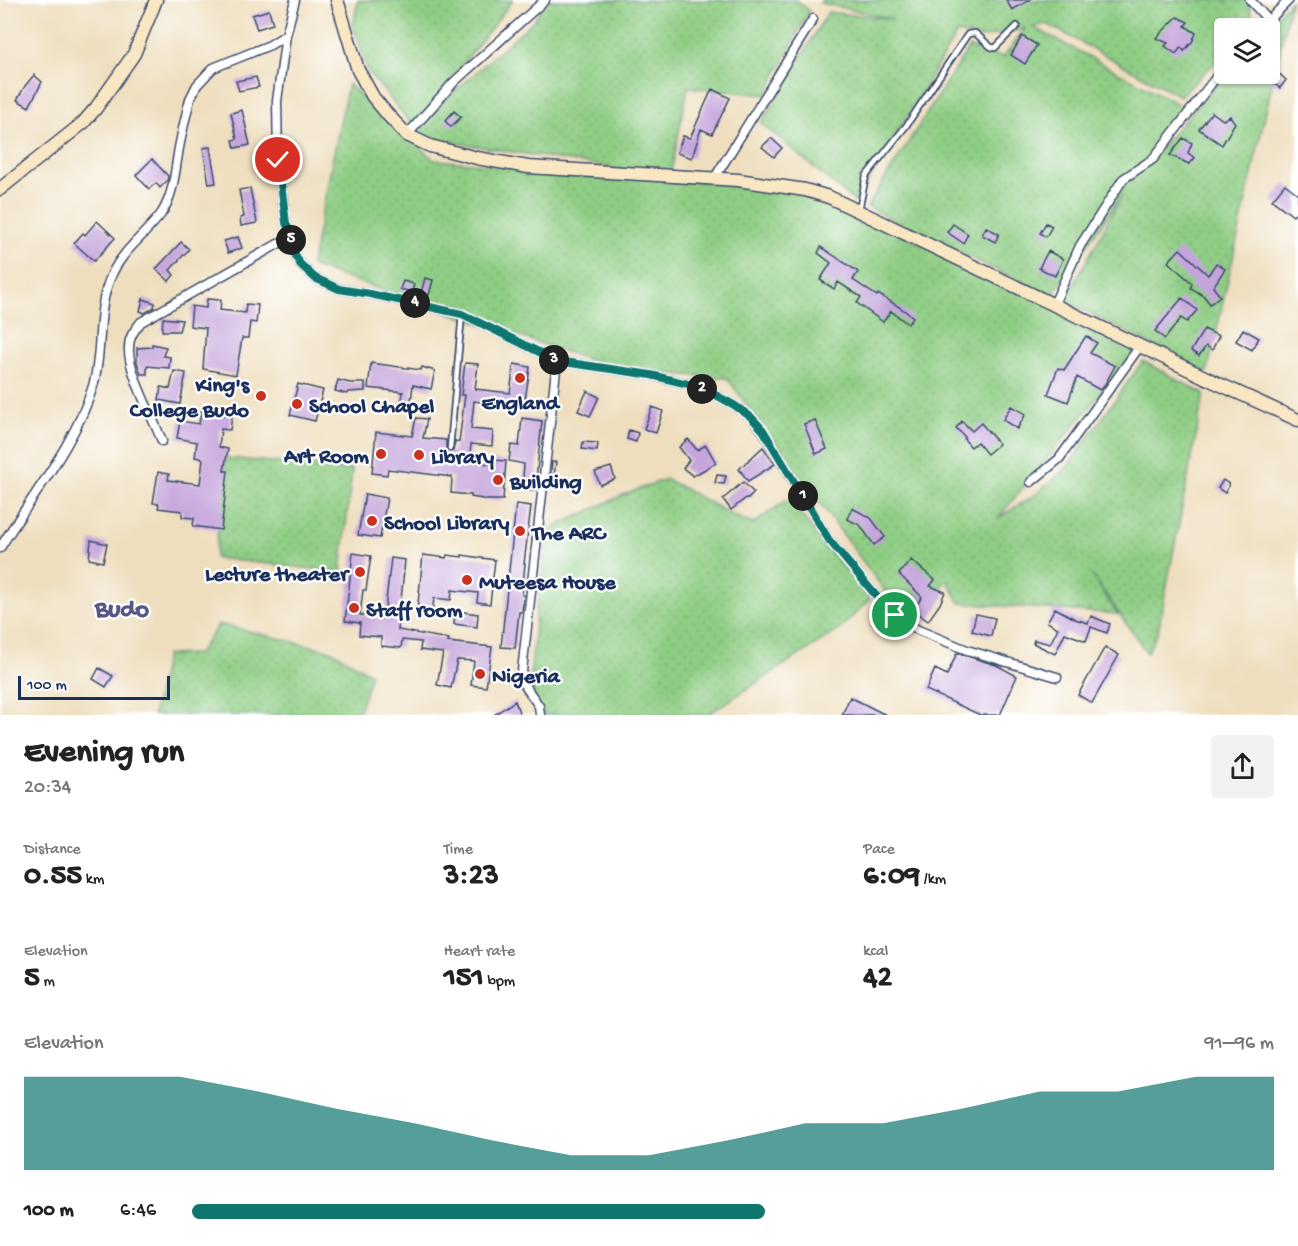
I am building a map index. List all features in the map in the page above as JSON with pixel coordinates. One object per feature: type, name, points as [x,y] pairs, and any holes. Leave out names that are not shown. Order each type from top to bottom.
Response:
[{"type":"street","points":[[0,189],[83,123],[96,108],[134,54],[156,0]]},
{"type":"street","points":[[295,0],[286,35],[277,100],[278,160],[286,223],[292,236],[290,244],[300,264],[315,278],[339,289],[462,314],[557,361],[651,375],[688,384],[712,393],[751,417],[763,430],[829,540],[895,615],[918,630],[967,650],[1057,677]]},
{"type":"street","points":[[337,0],[358,70],[373,97],[407,135],[430,146],[477,158],[528,167],[738,180],[830,196],[1298,420]]},
{"type":"street","points":[[407,135],[454,82],[545,0]]},
{"type":"street","points":[[1250,0],[1266,18]]},
{"type":"street","points":[[1272,18],[1289,0]]},
{"type":"street","points":[[714,179],[813,19]]},
{"type":"street","points":[[0,548],[62,454],[81,415],[93,386],[99,358],[98,332],[104,295],[112,273],[125,252],[161,213],[171,192],[190,99],[196,85],[213,69],[270,45],[286,35]]},
{"type":"street","points":[[1054,304],[1080,246],[1123,179],[1153,159],[1214,80]]},
{"type":"street","points":[[162,441],[129,360],[131,334],[141,322],[292,236]]},
{"type":"street","points":[[1032,482],[1059,459],[1140,346]]},
{"type":"street","points":[[540,715],[539,706],[521,680],[557,361]]},
{"type":"lane","points":[[859,210],[866,176],[918,110],[968,34],[975,33],[995,48],[1017,26]]},
{"type":"lane","points":[[450,448],[462,314]]},
{"type":"green space","points":[[358,0],[513,0],[414,127],[368,72],[353,26]]},
{"type":"green space","points":[[546,0],[797,0],[809,11],[766,95],[688,87],[670,177],[407,135],[534,20]]},
{"type":"green space","points":[[822,0],[1248,0],[1252,18],[1214,18],[1214,64],[1180,96],[1047,24],[1033,27],[1182,106],[1132,180],[1216,84],[1272,84],[1207,373],[1065,301],[1123,193],[1051,297],[867,207],[969,47],[1003,57],[1025,29],[980,38],[957,33],[855,202],[761,123],[828,12],[893,19],[820,3]]},
{"type":"green space","points":[[1291,0],[1280,49],[1280,18],[1274,18]]},
{"type":"green space","points":[[348,84],[434,160],[805,190],[1140,346],[998,518],[1035,495],[1068,466],[1143,361],[1204,394],[1158,631],[1147,653],[1092,575],[1118,614],[960,603],[947,580],[910,625],[727,378],[619,370],[311,266]]},
{"type":"green space","points":[[225,458],[352,469],[341,572],[215,558]]},
{"type":"green space","points":[[666,479],[753,524],[788,499],[870,599],[841,628],[707,715],[538,715],[530,682],[536,612],[548,530],[623,495]]},
{"type":"green space","points":[[219,624],[332,651],[371,674],[358,715],[153,715],[166,655],[198,654]]},
{"type":"building","points":[[1006,0],[1030,0],[1012,10]]},
{"type":"building","points":[[269,10],[273,24],[257,29],[252,15]]},
{"type":"building","points":[[1177,17],[1188,22],[1185,26],[1196,33],[1184,51],[1181,47],[1176,54],[1165,46],[1168,43],[1156,38]]},
{"type":"building","points":[[1022,36],[1037,45],[1025,64],[1011,55]]},
{"type":"building","points":[[1280,74],[1286,80],[1280,88],[1275,84],[1280,84]]},
{"type":"building","points":[[34,75],[42,82],[29,107],[17,100]]},
{"type":"building","points":[[256,77],[259,87],[239,91],[236,81]]},
{"type":"building","points":[[712,89],[730,98],[712,134],[701,129],[692,158],[677,153],[683,136],[690,138]]},
{"type":"building","points":[[242,110],[250,145],[235,148],[233,140],[237,139],[231,113]]},
{"type":"building","points":[[454,111],[461,117],[451,127],[445,121]]},
{"type":"building","points":[[1212,112],[1223,120],[1230,116],[1235,123],[1222,145],[1199,129]]},
{"type":"building","points":[[771,138],[782,148],[774,157],[762,147]]},
{"type":"building","points":[[1183,138],[1192,143],[1188,153],[1195,158],[1189,164],[1170,155]]},
{"type":"building","points":[[210,147],[216,183],[209,184],[203,148]]},
{"type":"building","points":[[152,159],[168,176],[167,181],[160,188],[156,183],[149,189],[136,175]]},
{"type":"building","points":[[1285,184],[1298,194],[1298,210],[1293,216],[1272,200]]},
{"type":"building","points":[[250,188],[257,223],[241,226],[240,218],[244,217],[239,190]]},
{"type":"building","points":[[97,221],[115,238],[94,261],[74,243],[83,233],[85,235]]},
{"type":"building","points":[[1046,223],[1052,226],[1046,237],[1040,233]]},
{"type":"building","points":[[953,224],[968,234],[963,243],[947,232]]},
{"type":"building","points":[[986,227],[999,234],[995,242],[982,235]]},
{"type":"building","points":[[238,237],[242,248],[228,253],[224,241]]},
{"type":"building","points":[[181,242],[189,249],[170,270],[174,275],[169,281],[156,269]]},
{"type":"building","points":[[821,247],[858,272],[853,280],[913,317],[908,324],[891,311],[883,322],[857,303],[861,297],[838,282],[834,289],[820,280],[831,263],[818,253]]},
{"type":"building","points":[[1180,249],[1208,275],[1216,263],[1225,269],[1213,287],[1220,296],[1210,304],[1204,296],[1191,288],[1192,283],[1168,262]]},
{"type":"building","points":[[1048,251],[1063,259],[1055,276],[1039,268]]},
{"type":"building","points":[[425,278],[433,280],[429,295],[421,293]]},
{"type":"building","points":[[403,281],[414,284],[412,292],[400,289]]},
{"type":"building","points":[[1182,298],[1197,310],[1187,322],[1181,318],[1165,339],[1155,331]]},
{"type":"building","points":[[143,299],[155,303],[154,307],[145,313],[140,311]]},
{"type":"building","points":[[207,299],[221,300],[220,310],[245,313],[246,304],[258,305],[256,323],[250,322],[248,338],[242,338],[236,375],[203,369],[206,328],[190,326],[192,306],[206,308]]},
{"type":"building","points":[[163,318],[182,320],[179,331],[162,331]]},
{"type":"building","points":[[1204,329],[1219,336],[1212,350],[1206,346],[1199,356],[1191,351]]},
{"type":"building","points":[[1243,329],[1259,338],[1252,350],[1236,341]]},
{"type":"building","points":[[1086,336],[1097,343],[1090,353],[1115,366],[1105,384],[1100,390],[1077,377],[1068,402],[1048,394],[1058,368],[1064,370]]},
{"type":"building","points":[[152,344],[166,347],[163,356],[170,357],[169,368],[147,366],[147,374],[141,374],[137,362],[137,348],[152,347]]},
{"type":"building","points":[[371,363],[421,370],[422,367],[435,371],[431,389],[413,385],[410,409],[401,407],[403,392],[368,388]]},
{"type":"building","points":[[465,363],[478,364],[475,389],[510,393],[514,364],[530,367],[524,407],[474,401],[471,429],[493,431],[492,446],[471,444],[469,462],[492,464],[493,460],[506,461],[503,500],[489,500],[451,493],[452,477],[388,469],[387,475],[372,473],[376,432],[412,436],[416,418],[427,419],[423,438],[446,440],[446,450],[453,451],[455,441],[459,442],[465,395],[461,395]]},
{"type":"building","points":[[174,371],[186,373],[180,404],[159,400],[161,387],[170,389]]},
{"type":"building","points":[[338,380],[365,383],[365,391],[348,392],[347,394],[335,391]]},
{"type":"building","points":[[298,384],[323,390],[315,421],[290,415]]},
{"type":"building","points":[[587,391],[599,397],[590,416],[578,411]]},
{"type":"building","points":[[1011,406],[1026,414],[1017,429],[1003,420]]},
{"type":"building","points":[[652,407],[663,411],[656,433],[644,429]]},
{"type":"building","points":[[201,411],[232,416],[230,430],[221,429],[219,447],[228,449],[224,471],[228,471],[221,530],[193,526],[194,518],[182,517],[182,511],[158,508],[159,504],[153,503],[158,472],[169,474],[168,480],[200,484],[203,459],[195,457],[197,442],[177,438],[180,421],[199,424]]},
{"type":"building","points":[[522,418],[542,421],[535,490],[522,489],[524,464],[509,461],[511,445],[519,446]]},
{"type":"building","points":[[815,420],[827,449],[816,454],[804,424]]},
{"type":"building","points":[[962,421],[972,431],[981,423],[999,444],[987,454],[977,442],[971,447],[956,428]]},
{"type":"building","points":[[629,430],[638,433],[636,442],[627,439]]},
{"type":"building","points":[[688,439],[697,450],[706,445],[716,463],[693,476],[683,468],[689,460],[679,447]]},
{"type":"building","points":[[583,442],[598,443],[597,451],[582,449]]},
{"type":"building","points":[[763,447],[775,464],[748,481],[739,469]]},
{"type":"building","points":[[552,462],[556,462],[553,482],[550,482]]},
{"type":"building","points":[[611,467],[615,479],[600,485],[595,472]]},
{"type":"building","points":[[717,475],[726,476],[724,484],[715,483]]},
{"type":"building","points":[[1223,480],[1229,484],[1225,493],[1218,488]]},
{"type":"building","points":[[743,482],[754,493],[731,510],[723,499]]},
{"type":"building","points":[[365,494],[387,498],[380,538],[358,535]]},
{"type":"building","points":[[516,504],[531,506],[524,564],[522,595],[524,595],[522,612],[519,612],[515,648],[501,647]]},
{"type":"building","points":[[852,508],[871,518],[885,537],[874,545],[860,525],[847,519]]},
{"type":"building","points":[[91,540],[107,544],[103,562],[89,559]]},
{"type":"building","points":[[353,553],[371,556],[360,615],[384,618],[391,558],[405,560],[398,630],[449,639],[448,642],[492,647],[486,687],[471,685],[474,661],[457,660],[451,688],[437,685],[443,653],[420,650],[421,642],[402,640],[401,648],[381,646],[381,637],[359,635],[360,623],[345,621]]},
{"type":"building","points":[[423,555],[446,558],[447,555],[462,557],[462,555],[495,560],[490,604],[477,602],[478,593],[452,590],[451,600],[434,598],[432,615],[417,613]]},
{"type":"building","points":[[911,560],[935,580],[930,586],[945,592],[928,621],[913,610],[922,597],[899,574]]},
{"type":"building","points":[[1055,608],[1088,623],[1091,616],[1110,624],[1107,633],[1091,627],[1086,641],[1065,633],[1055,654],[1033,643],[1034,640],[1050,644],[1058,628],[1047,622]]},
{"type":"building","points":[[455,611],[478,614],[477,627],[454,624]]},
{"type":"building","points":[[976,614],[995,618],[991,636],[972,631]]},
{"type":"building","points":[[1105,647],[1119,655],[1092,703],[1078,695]]},
{"type":"building","points":[[957,653],[996,665],[1017,676],[1000,715],[980,715],[926,690],[935,669],[947,675]]},
{"type":"building","points":[[99,668],[113,676],[106,687],[93,679]]},
{"type":"building","points":[[850,697],[886,715],[842,715]]},
{"type":"building","points":[[515,701],[520,715],[494,715]]},
{"type":"place","name":"England","points":[[520,378]]},
{"type":"place","name":"King's College Budo","points":[[261,396]]},
{"type":"place","name":"School Chapel","points":[[297,404]]},
{"type":"place","name":"Art Room","points":[[381,454]]},
{"type":"place","name":"Library","points":[[419,455]]},
{"type":"place","name":"Building","points":[[498,480]]},
{"type":"place","name":"School Library","points":[[372,521]]},
{"type":"place","name":"The ARC","points":[[520,531]]},
{"type":"place","name":"Lecture theater","points":[[360,572]]},
{"type":"place","name":"Muteesa House","points":[[467,580]]},
{"type":"place","name":"Staff room","points":[[354,608]]},
{"type":"place","name":"Nigeria","points":[[480,674]]},
{"type":"district","name":"Budo","points":[[122,607]]},
{"type":"route","points":[[278,160],[286,223],[292,236],[290,244],[300,264],[315,278],[339,289],[462,314],[557,361],[651,375],[688,384],[712,393],[751,417],[763,430],[829,540],[895,615]]}]
